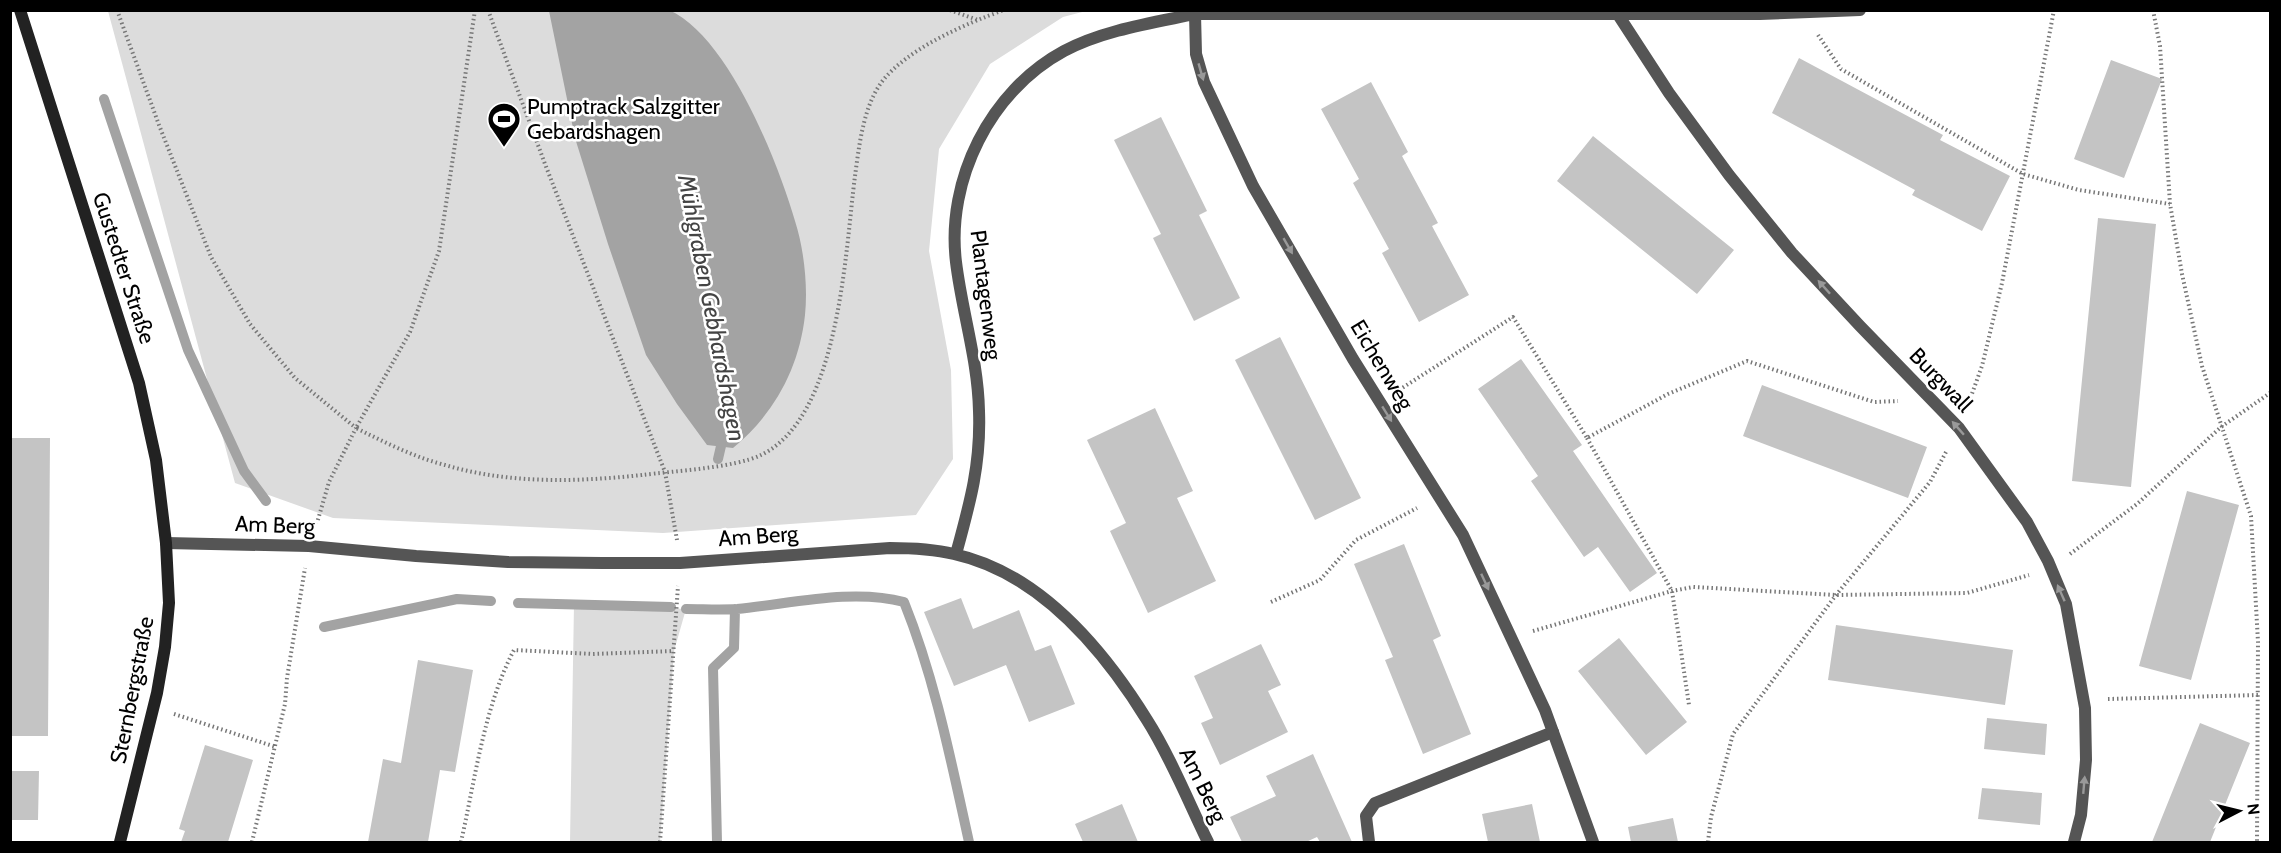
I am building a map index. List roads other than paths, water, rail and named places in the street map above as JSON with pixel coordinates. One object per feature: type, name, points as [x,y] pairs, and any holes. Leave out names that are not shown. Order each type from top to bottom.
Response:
[{"type":"main road","name":"Gustedter Straße","points":[[20,10],[138,382],[156,460],[166,543]]},
{"type":"main road","name":"Sternbergstraße","points":[[120,843],[153,708],[165,647],[169,603],[166,543]]},
{"type":"street","name":"Plantagenweg","points":[[956,554],[974,491],[979,446],[979,409],[972,347],[956,261],[956,213],[966,166],[1004,102],[1029,75],[1065,51],[1119,31],[1195,14],[1802,13],[1860,10]]},
{"type":"street","name":"Burgwall","points":[[1615,12],[1729,175],[1792,253],[1959,428],[2027,522],[2066,604],[2084,699],[2086,760],[2081,815],[2074,843]]},
{"type":"street","name":"Eichenweg","points":[[1195,14],[1196,54],[1204,82],[1253,186],[1380,402],[1463,535],[1545,710],[1593,843]]},
{"type":"street","name":"Am Berg","points":[[166,543],[309,546],[416,556],[525,562],[680,562],[890,548],[926,549],[956,554],[989,566],[1028,586],[1062,614],[1107,660],[1148,721],[1208,843]]},
{"type":"street","points":[[1368,843],[1366,816],[1376,803],[1553,732]]},
{"type":"water","points":[[669,10],[691,24],[711,46],[748,103],[787,196],[803,255],[806,304],[797,354],[782,389],[772,405],[748,435],[733,448],[707,445],[677,404],[646,355],[575,138],[549,11]]},
{"type":"waterway","points":[[104,99],[188,350],[244,471],[266,501]]},
{"type":"waterway","name":"Mühlgraben Gebhardshagen","points":[[718,459],[721,446],[719,435]]},
{"type":"waterway","name":"Mühlgraben Gebhardshagen","points":[[686,609],[737,609],[821,598],[863,596],[904,602],[933,690],[969,842]]},
{"type":"waterway","points":[[324,627],[457,599],[491,601]]},
{"type":"waterway","points":[[518,603],[671,607]]},
{"type":"waterway","points":[[717,842],[713,668],[734,648],[735,609]]},
{"type":"place","name":"Pumptrack Salzgitter Gebardshagen","points":[[504,148]]}]
